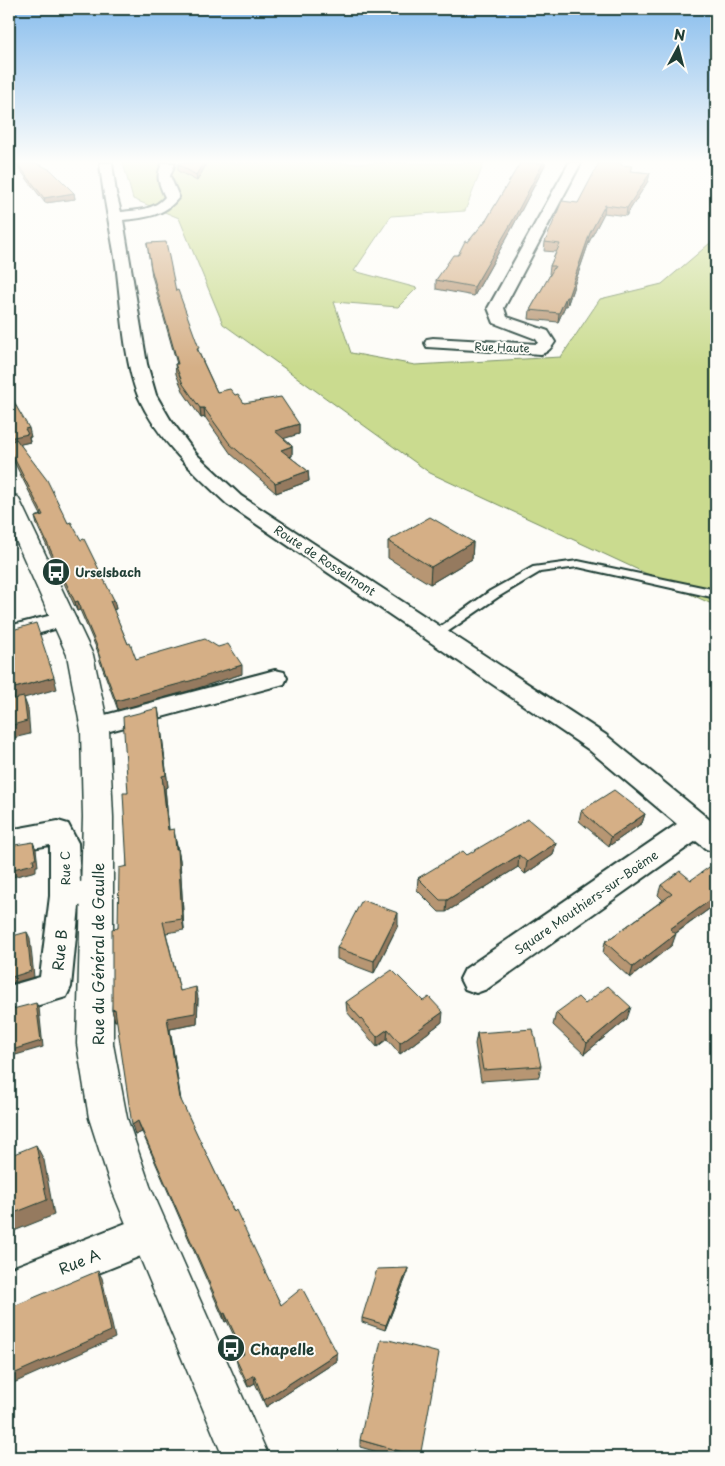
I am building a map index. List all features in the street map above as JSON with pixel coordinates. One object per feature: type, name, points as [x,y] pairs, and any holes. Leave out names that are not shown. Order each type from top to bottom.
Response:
[{"type":"main road","name":"Rue du Général de Gaulle","points":[[9,501],[80,655],[95,726],[98,817],[81,894],[95,1044],[108,1118],[132,1190],[246,1457]]},
{"type":"street","name":"Route de Rosselmont","points":[[118,231],[138,364],[147,395],[161,420],[189,458],[234,500],[596,742],[706,833]]},
{"type":"street","name":"Rue Haute","points":[[433,343],[541,349],[547,342],[542,335],[500,320],[496,308],[538,231]]},
{"type":"street","points":[[9,634],[64,619]]},
{"type":"street","points":[[95,726],[275,678]]},
{"type":"street","name":"Rue C","points":[[9,841],[58,832],[64,843],[81,894]]},
{"type":"street","name":"Square Mouthiers-sur-Boëme","points":[[476,979],[706,833]]},
{"type":"street","name":"Rue B","points":[[9,1000],[55,988],[81,894]]},
{"type":"street","name":"Rue A","points":[[9,1289],[150,1232]]},
{"type":"lane","points":[[436,634],[494,594],[537,569],[578,564],[716,594]]},
{"type":"green space","points":[[185,231],[381,231],[354,271],[417,288],[398,307],[334,302],[351,353],[415,365],[561,357],[600,299],[662,284],[716,238],[716,606],[430,473],[223,324]]},
{"type":"building","points":[[477,231],[506,231],[474,287],[436,280],[453,255],[458,255],[465,241],[468,242]]},
{"type":"building","points":[[549,231],[591,231],[568,297],[566,297],[559,313],[530,310],[555,266],[550,266],[560,244],[545,242]]},
{"type":"building","points":[[166,242],[176,291],[178,290],[199,348],[197,349],[217,392],[230,389],[235,395],[238,394],[244,403],[281,397],[299,424],[275,431],[292,446],[281,450],[308,471],[275,483],[230,444],[204,408],[200,408],[183,384],[175,364],[178,364],[151,268],[147,243]]},
{"type":"building","points":[[9,387],[16,406],[29,428],[25,429],[28,434],[9,438]]},
{"type":"building","points":[[16,439],[47,480],[68,523],[71,522],[81,540],[84,539],[114,600],[110,601],[136,659],[205,639],[218,647],[228,644],[242,665],[116,701],[99,651],[78,601],[75,602],[35,517],[43,515],[9,448],[9,443]]},
{"type":"building","points":[[430,517],[473,542],[431,567],[388,541]]},
{"type":"building","points":[[36,623],[54,677],[11,689],[9,661],[16,659],[9,640],[9,631]]},
{"type":"building","points":[[24,697],[27,721],[9,726],[9,700]]},
{"type":"building","points":[[158,708],[166,775],[162,776],[168,830],[174,829],[176,849],[178,849],[182,919],[163,922],[180,991],[196,987],[195,1013],[167,1018],[180,1098],[281,1305],[302,1288],[337,1353],[264,1400],[254,1375],[246,1380],[236,1359],[244,1354],[225,1313],[223,1314],[138,1121],[132,1125],[115,1009],[112,1010],[112,929],[118,928],[119,868],[127,866],[123,793],[128,793],[123,717]]},
{"type":"building","points":[[12,782],[14,819],[9,821],[9,783]]},
{"type":"building","points":[[614,790],[645,814],[611,837],[581,811]]},
{"type":"building","points":[[528,819],[556,843],[527,862],[519,855],[447,900],[440,900],[418,878],[463,851],[467,855]]},
{"type":"building","points":[[33,842],[36,859],[33,859],[34,864],[9,870],[9,846]]},
{"type":"building","points":[[712,865],[716,869],[716,896],[670,929],[676,934],[633,967],[605,942],[672,894],[661,885],[680,871],[691,880]]},
{"type":"building","points":[[362,900],[398,913],[374,961],[337,948]]},
{"type":"building","points":[[27,932],[31,971],[9,978],[9,937]]},
{"type":"building","points":[[392,970],[423,1001],[429,997],[443,1012],[400,1043],[388,1029],[377,1037],[346,1002]]},
{"type":"building","points":[[608,986],[631,1007],[587,1043],[556,1013],[578,997],[585,1004]]},
{"type":"building","points":[[36,1003],[41,1041],[9,1051],[9,1010]]},
{"type":"building","points":[[533,1029],[541,1066],[483,1070],[477,1033]]},
{"type":"building","points":[[36,1145],[47,1200],[9,1215],[9,1156]]},
{"type":"building","points":[[408,1268],[386,1325],[362,1318],[377,1269]]},
{"type":"building","points":[[98,1271],[111,1331],[9,1376],[9,1308]]},
{"type":"building","points":[[381,1340],[389,1340],[439,1353],[420,1457],[360,1440]]},
{"type":"place","name":"Urselsbach","points":[[56,572]]},
{"type":"place","name":"Chapelle","points":[[231,1348]]}]
